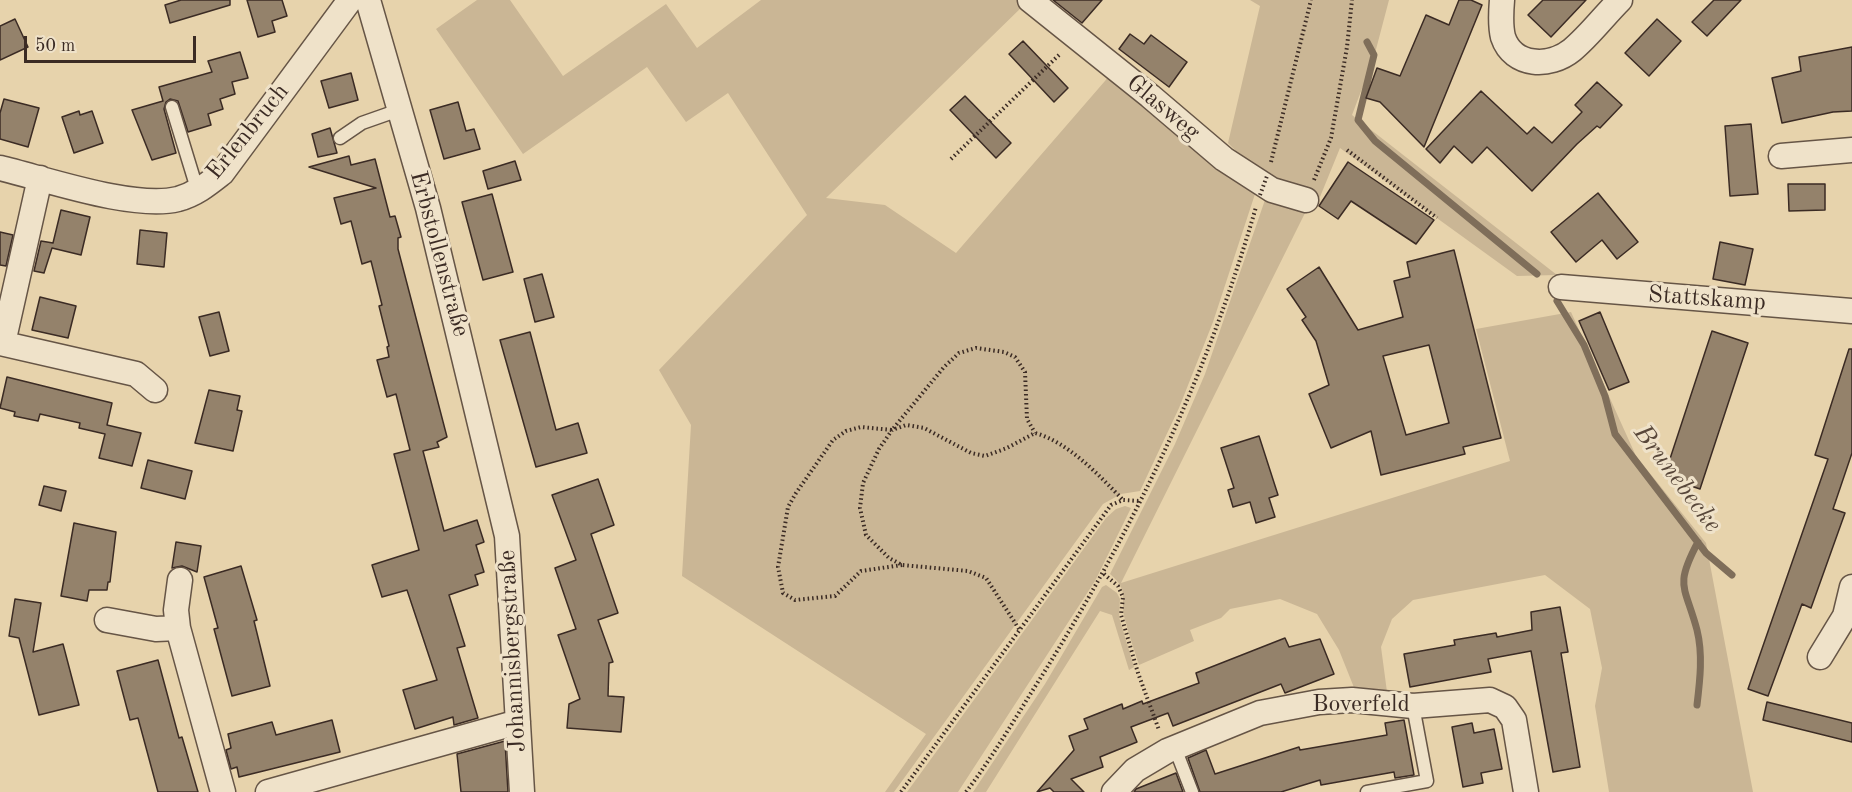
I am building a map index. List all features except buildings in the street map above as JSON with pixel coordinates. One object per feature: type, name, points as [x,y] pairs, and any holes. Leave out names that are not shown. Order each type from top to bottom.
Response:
[{"type":"street","name":"Erlenbruch","points":[[0,168],[128,199],[151,201],[177,199],[198,192],[222,173],[350,0]]},
{"type":"street","name":"Erbstollenstraße","points":[[368,0],[461,337],[501,510]]},
{"type":"street","name":"Glasweg","points":[[1030,0],[1232,165],[1272,190],[1306,200]]},
{"type":"street","points":[[1502,0],[1503,36],[1509,48],[1517,57],[1549,62],[1572,50],[1620,0]]},
{"type":"street","points":[[1781,156],[1852,150]]},
{"type":"street","points":[[40,178],[1,343],[136,374],[155,390]]},
{"type":"street","name":"Stattskamp","points":[[1561,287],[1852,311]]},
{"type":"street","name":"Johannisbergstraße","points":[[501,510],[507,536],[522,792]]},
{"type":"street","points":[[180,580],[176,610],[178,628],[223,792]]},
{"type":"street","points":[[1820,657],[1845,615],[1852,587]]},
{"type":"street","points":[[108,621],[156,629],[178,628]]},
{"type":"street","name":"Boverfeld","points":[[1114,792],[1135,770],[1171,750],[1260,713],[1287,707],[1352,700],[1413,706],[1490,700],[1505,707],[1515,720],[1526,792]]},
{"type":"street","points":[[268,792],[518,722]]},
{"type":"lane","points":[[172,107],[198,192]]},
{"type":"lane","points":[[340,138],[362,123],[399,110]]},
{"type":"lane","points":[[1367,792],[1426,781],[1413,706]]},
{"type":"lane","points":[[1171,750],[1192,792]]},
{"type":"path","points":[[1274,154],[1311,0]]},
{"type":"path","points":[[1306,200],[1331,138],[1347,46],[1352,0]]},
{"type":"path","points":[[951,159],[1076,39]]},
{"type":"path","points":[[1347,150],[1437,218]]},
{"type":"path","points":[[966,792],[983,770],[1104,574],[1140,501],[1202,370],[1221,320],[1267,176]]},
{"type":"path","points":[[903,565],[889,558],[866,535],[860,508],[863,483],[879,449],[892,430],[944,367],[959,354],[976,348],[1004,352],[1015,357],[1025,372],[1024,399],[1027,419],[1035,433],[1048,437],[1089,466],[1122,500]]},
{"type":"path","points":[[1019,629],[986,578],[968,571],[903,565],[861,571],[835,596],[795,600],[783,593],[778,567],[788,507],[833,440],[846,431],[861,427],[892,430],[906,425],[924,428],[970,453],[985,456],[1007,448],[1035,433]]},
{"type":"path","points":[[901,792],[1092,528],[1111,505],[1122,500],[1140,501]]},
{"type":"path","points":[[1104,574],[1118,586],[1123,597],[1121,615],[1138,673],[1171,750]]},
{"type":"shaded area","points":[[477,0],[510,0],[563,76],[666,4],[697,48],[761,0],[1021,0],[1025,4],[826,198],[885,205],[956,253],[1111,74],[1256,185],[1213,322],[1179,408],[1140,491],[1121,494],[1103,504],[894,792],[885,792],[926,734],[682,576],[691,425],[659,370],[807,215],[728,93],[686,122],[647,67],[523,154],[436,29]]},
{"type":"shaded area","points":[[1250,0],[1389,0],[1374,57],[1352,115],[1557,275],[1517,276],[1340,148],[1320,197],[1293,183],[1259,174],[1228,143],[1260,6]]},
{"type":"shaded area","points":[[1266,197],[1305,213],[1121,583],[1510,461],[1476,329],[1571,312],[1636,456],[1706,543],[1753,792],[1609,792],[1595,706],[1602,668],[1590,609],[1545,575],[1413,600],[1392,619],[1381,647],[1387,692],[1355,690],[1339,650],[1317,614],[1280,599],[1230,609],[1221,618],[1190,630],[1194,641],[1139,665],[1123,612],[1122,591],[1110,574],[1175,444],[1205,374]]},
{"type":"shaded area","points":[[1125,506],[1131,508],[1095,581],[958,792],[907,792],[1106,518],[1116,509]]},
{"type":"shaded area","points":[[1106,585],[1117,593],[1120,599],[1119,617],[1134,667],[1129,670],[1112,615],[1100,611],[986,792],[973,792],[1045,684],[1102,587]]},
{"type":"waterway","name":"Brunebecke","points":[[1367,42],[1374,55],[1358,120],[1375,141],[1537,274]]},
{"type":"waterway","name":"Brunebecke","points":[[1557,301],[1584,345],[1605,396],[1615,434],[1706,553],[1732,575]]},
{"type":"waterway","points":[[1697,705],[1700,648],[1684,578],[1698,542]]}]
